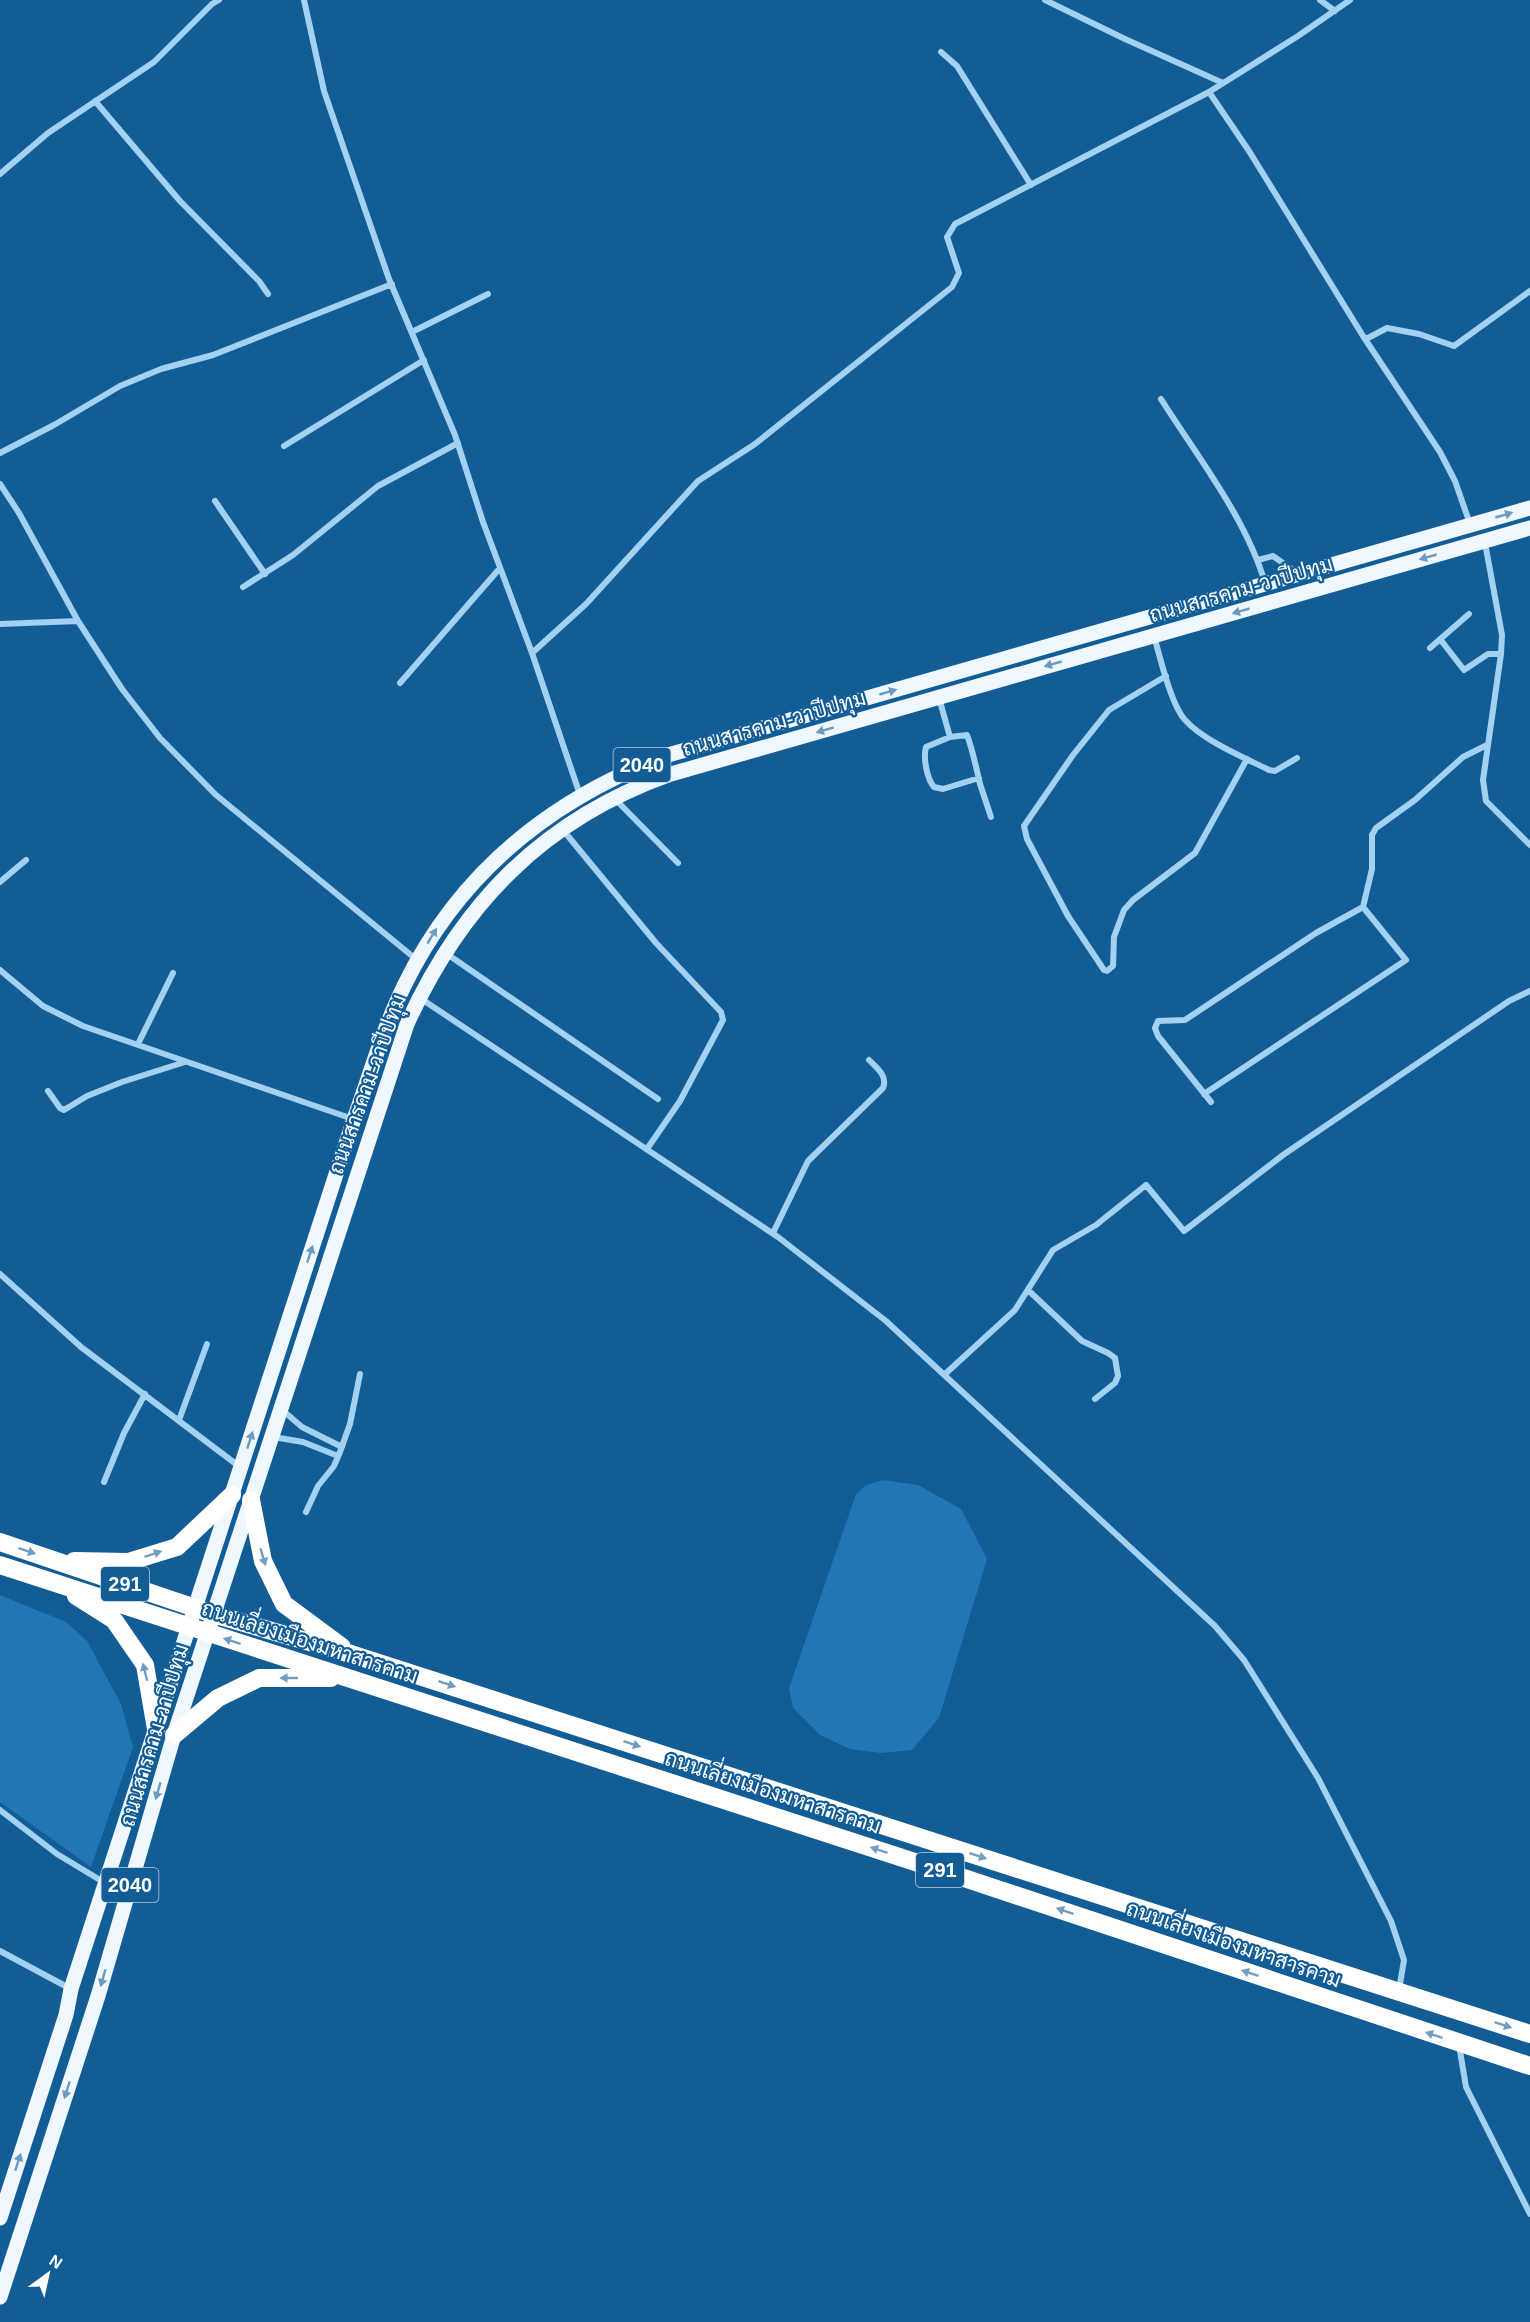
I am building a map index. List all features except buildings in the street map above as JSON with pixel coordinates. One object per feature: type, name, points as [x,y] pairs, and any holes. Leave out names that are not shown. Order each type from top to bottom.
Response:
[{"type":"highway","points":[[54,1560],[128,1562],[177,1547],[232,1495]]},
{"type":"highway","points":[[251,1500],[262,1561],[284,1604],[351,1654]]},
{"type":"highway","name":"ถนนเลี่ยงเมืองมหาสารคาม","points":[[0,1542],[213,1614],[351,1654],[1530,2034]]},
{"type":"highway","name":"ถนนเลี่ยงเมืองมหาสารคาม","points":[[0,1565],[955,1875],[1530,2066]]},
{"type":"highway","points":[[51,1581],[114,1620],[145,1665],[156,1729]]},
{"type":"highway","points":[[174,1735],[218,1698],[259,1678],[348,1678]]},
{"type":"main road","name":"ถนนสารคาม-วาปีปทุม","points":[[0,2218],[66,2015],[71,1989],[354,1119],[390,1017],[418,960],[442,920],[464,891],[499,855],[540,821],[580,795],[635,768],[668,755],[1530,508]]},
{"type":"main road","name":"ถนนสารคาม-วาปีปทุม","points":[[0,2297],[85,2034],[174,1735],[407,1024],[444,952],[479,904],[513,869],[561,828],[639,785],[1530,528]]},
{"type":"main road","points":[[1014,656],[1019,674]]},
{"type":"main road","points":[[326,1207],[344,1213]]},
{"type":"street","points":[[0,174],[48,133],[154,62],[219,0]]},
{"type":"street","points":[[304,0],[324,91],[392,284],[458,443],[580,795]]},
{"type":"street","points":[[1045,0],[1223,83]]},
{"type":"street","points":[[1320,0],[1335,11]]},
{"type":"street","points":[[532,653],[586,604],[698,481],[755,444],[952,287],[959,273],[947,237],[956,225],[1209,92],[1350,0]]},
{"type":"street","points":[[941,52],[957,66],[1031,185]]},
{"type":"street","points":[[1209,92],[1249,151],[1366,339],[1440,452],[1474,524]]},
{"type":"street","points":[[95,101],[180,201],[259,281],[268,294]]},
{"type":"street","points":[[0,453],[54,425],[120,386],[161,369],[213,355],[392,284]]},
{"type":"street","points":[[1366,339],[1387,328],[1419,334],[1454,346],[1530,291]]},
{"type":"street","points":[[412,332],[488,294]]},
{"type":"street","points":[[284,446],[424,360]]},
{"type":"street","points":[[1161,399],[1239,520],[1258,560],[1265,584]]},
{"type":"street","points":[[243,587],[293,555],[378,486],[458,443]]},
{"type":"street","points":[[0,484],[19,513],[78,621],[122,689],[160,738],[216,795],[418,960]]},
{"type":"street","points":[[215,501],[265,573]]},
{"type":"street","points":[[1484,541],[1502,635],[1483,780],[1486,801],[1530,845]]},
{"type":"street","points":[[1258,560],[1273,556],[1298,574]]},
{"type":"street","points":[[400,682],[500,568]]},
{"type":"street","points":[[1430,648],[1469,614]]},
{"type":"street","points":[[0,624],[78,621]]},
{"type":"street","points":[[1154,636],[1166,676],[1183,719],[1221,746],[1275,771],[1297,758]]},
{"type":"street","points":[[1440,639],[1464,670],[1488,654],[1501,654]]},
{"type":"street","points":[[1166,676],[1108,710],[1073,755],[1024,826],[1027,840],[1068,916],[1104,970],[1107,971],[1113,966],[1114,937],[1124,910],[1195,853],[1247,759]]},
{"type":"street","points":[[939,697],[950,737]]},
{"type":"street","points":[[978,778],[943,789],[932,786],[925,750],[929,744],[965,733],[973,749],[978,778],[991,816]]},
{"type":"street","points":[[1211,1102],[1158,1036],[1155,1028],[1158,1021],[1185,1020],[1316,933],[1363,908],[1372,869],[1372,835],[1376,828],[1415,800],[1462,757],[1487,745]]},
{"type":"street","points":[[614,797],[678,863]]},
{"type":"street","points":[[561,828],[656,943],[721,1012],[723,1020],[680,1101],[647,1149]]},
{"type":"street","points":[[0,882],[26,860]]},
{"type":"street","points":[[1204,1094],[1406,960],[1363,908]]},
{"type":"street","points":[[444,952],[658,1100]]},
{"type":"street","points":[[0,970],[43,1006],[83,1026],[354,1119]]},
{"type":"street","points":[[138,1044],[173,973]]},
{"type":"street","points":[[944,1375],[1015,1310],[1053,1250],[1096,1225],[1146,1185],[1184,1231],[1322,1128],[1509,1001],[1530,991]]},
{"type":"street","points":[[419,997],[773,1233],[886,1321],[1215,1626],[1244,1660],[1318,1778],[1391,1921],[1404,1960],[1399,1991]]},
{"type":"street","points":[[773,1233],[808,1161],[883,1088],[884,1076],[869,1060]]},
{"type":"street","points":[[48,1092],[64,1110],[87,1096],[122,1082],[186,1062]]},
{"type":"street","points":[[0,1274],[81,1347],[241,1468]]},
{"type":"street","points":[[1028,1290],[1082,1341],[1115,1358],[1118,1376],[1116,1383],[1095,1399]]},
{"type":"street","points":[[178,1420],[207,1344]]},
{"type":"street","points":[[306,1512],[318,1486],[334,1466],[342,1447],[350,1424],[360,1374]]},
{"type":"street","points":[[104,1482],[144,1394]]},
{"type":"street","points":[[280,1409],[302,1427],[342,1447]]},
{"type":"street","points":[[271,1437],[303,1442],[338,1456]]},
{"type":"street","points":[[0,1810],[57,1854],[106,1883]]},
{"type":"street","points":[[0,1951],[71,1989]]},
{"type":"street","points":[[1459,2043],[1466,2087],[1530,2214]]},
{"type":"shaded area","points":[[883,1480],[918,1485],[961,1509],[987,1559],[939,1718],[912,1750],[881,1753],[850,1749],[820,1735],[793,1708],[789,1688],[856,1494],[866,1485]]},
{"type":"shaded area","points":[[0,1595],[66,1622],[87,1641],[121,1704],[133,1747],[91,1867],[0,1802]]}]
